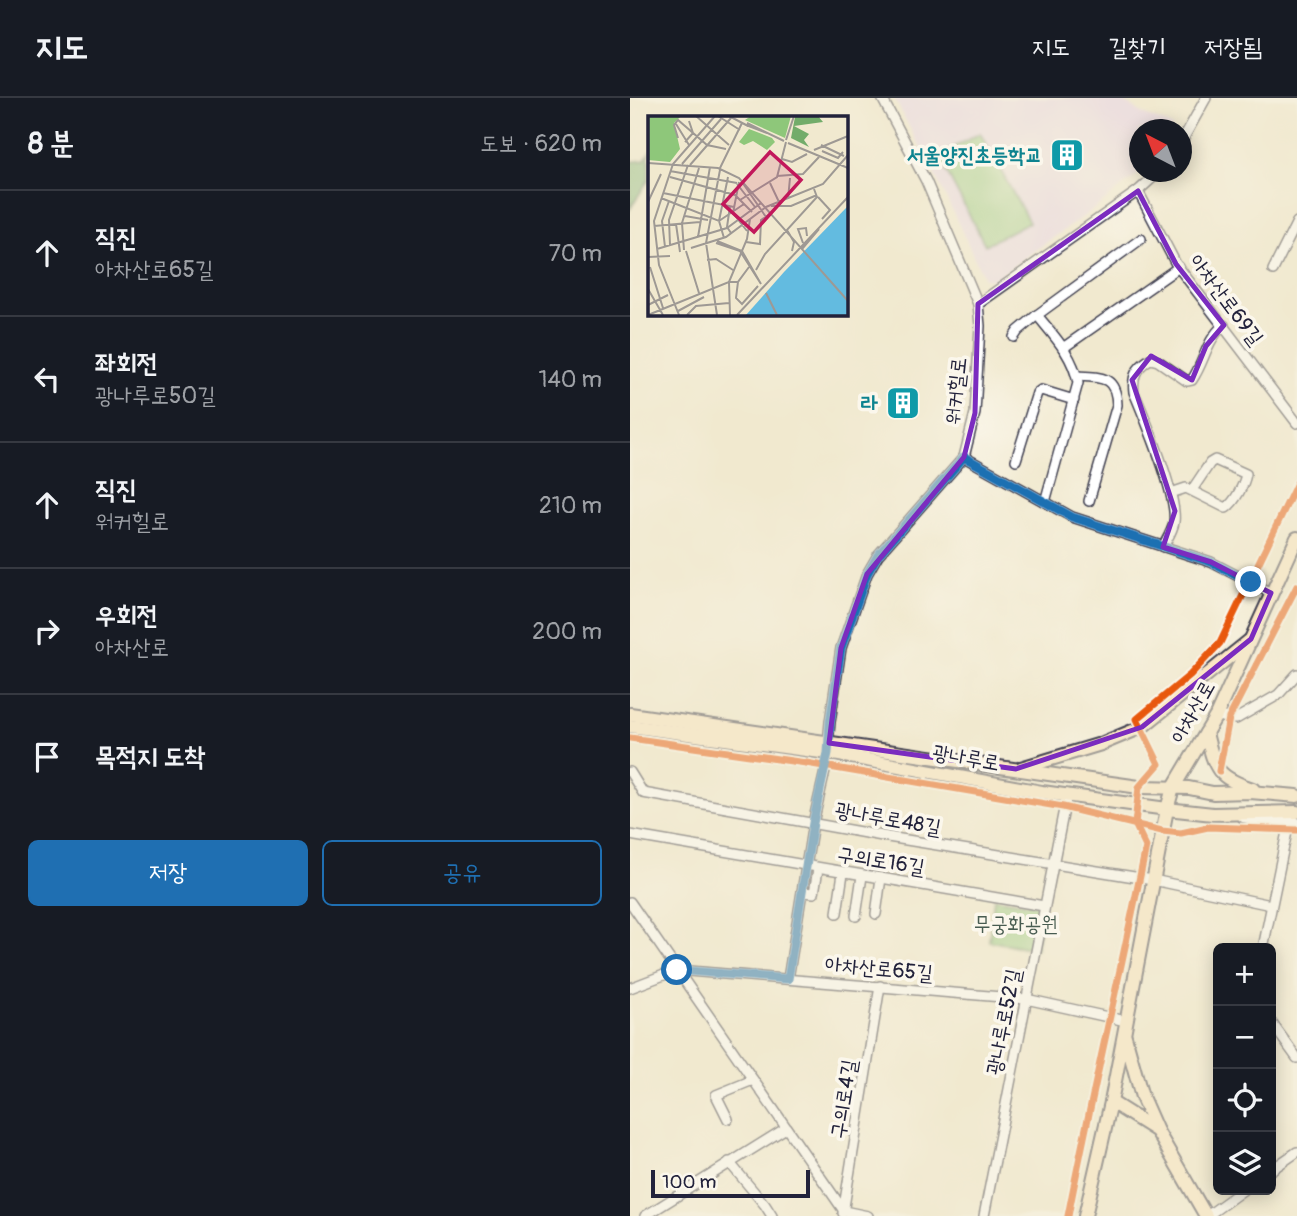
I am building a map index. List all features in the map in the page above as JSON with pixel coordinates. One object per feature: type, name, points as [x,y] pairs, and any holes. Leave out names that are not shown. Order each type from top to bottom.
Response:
[{"type":"main road","name":"아차산로","points":[[1153,880],[1173,788],[1216,716],[1297,538]]},
{"type":"main road","points":[[1016,769],[1101,744],[1142,727],[1251,639]]},
{"type":"main road","name":"광나루로","points":[[630,715],[828,748],[1029,789],[1167,809],[1234,814],[1265,812],[1294,819]]},
{"type":"main road","name":"광나루로","points":[[630,726],[1016,769],[1139,787],[1213,793],[1294,794]]},
{"type":"main road","points":[[1206,733],[1213,762],[1219,771],[1231,782],[1267,794]]},
{"type":"main road","points":[[1085,1216],[1111,1102],[1153,880]]},
{"type":"main road","points":[[1125,1027],[1142,1097],[1157,1131],[1207,1216]]},
{"type":"main road","points":[[1111,1102],[1157,1131]]},
{"type":"street","name":"워커힐로","points":[[788,979],[828,748],[841,648],[867,574],[878,555],[964,457],[975,413],[980,326],[978,304],[926,181],[882,98]]},
{"type":"street","points":[[1192,122],[1206,98]]},
{"type":"street","points":[[978,304],[1147,182]]},
{"type":"street","name":"아차산로69길","points":[[1138,191],[1179,267],[1297,423]]},
{"type":"street","points":[[1273,270],[1297,222]]},
{"type":"street","points":[[1014,337],[1037,315],[1141,239]]},
{"type":"street","points":[[1063,348],[1179,267]]},
{"type":"street","points":[[1037,315],[1075,367],[1078,383],[1045,502]]},
{"type":"street","points":[[1163,547],[1174,525],[1175,511],[1134,392],[1134,373],[1150,359],[1158,361],[1187,381],[1192,380],[1199,370],[1206,346],[1224,325]]},
{"type":"street","points":[[1077,376],[1106,380],[1116,389],[1117,405],[1088,501]]},
{"type":"street","points":[[1016,460],[1037,393],[1046,390],[1074,400]]},
{"type":"street","points":[[964,457],[1072,517],[1211,562],[1270,593]]},
{"type":"street","points":[[1171,493],[1181,488],[1192,490],[1226,508],[1236,497],[1246,474],[1215,460],[1210,463],[1192,490]]},
{"type":"street","points":[[1216,716],[1236,719],[1278,695],[1297,674]]},
{"type":"street","name":"광나루로48길","points":[[630,772],[643,793],[1153,880]]},
{"type":"street","name":"광나루로52길","points":[[984,1216],[1067,794]]},
{"type":"street","points":[[1234,814],[1260,820],[1294,819],[1264,943]]},
{"type":"street","name":"구의로16길","points":[[630,835],[1044,906]]},
{"type":"street","points":[[802,892],[814,894],[818,869]]},
{"type":"street","points":[[837,913],[843,873]]},
{"type":"street","points":[[856,916],[862,876]]},
{"type":"street","points":[[876,914],[881,878]]},
{"type":"street","points":[[1153,880],[1271,905]]},
{"type":"street","points":[[630,902],[843,1214],[868,1216]]},
{"type":"street","name":"아차산로65길","points":[[630,988],[677,970],[1026,999],[1125,1027]]},
{"type":"street","name":"구의로4길","points":[[843,1214],[880,986]]},
{"type":"street","points":[[1276,1029],[1297,1058]]},
{"type":"street","points":[[728,1118],[716,1095],[753,1080]]},
{"type":"street","points":[[645,1216],[786,1128]]},
{"type":"street","points":[[1276,1167],[1297,1152]]},
{"type":"street","points":[[729,1162],[772,1216]]},
{"type":"street","points":[[1207,1216],[1236,1195]]},
{"type":"highlighted area","points":[[1138,191],[1176,264],[1224,325],[1206,346],[1192,380],[1151,356],[1132,380],[1175,511],[1163,547],[1211,562],[1271,593],[1251,639],[1142,727],[1016,769],[829,743],[841,648],[867,574],[964,457],[975,413],[978,304]]},
{"type":"shaded area","points":[[894,98],[1119,98],[1154,119],[1129,119],[1129,182],[993,280],[984,278],[940,185]]},
{"type":"green space","points":[[980,133],[1029,222],[985,245],[938,156]]},
{"type":"green space","points":[[648,155],[648,181],[630,209],[630,162],[645,160]]},
{"type":"green space","name":"무궁화공원","points":[[994,898],[1044,906],[1036,949],[989,941]]},
{"type":"cycle path","points":[[1068,1216],[1146,847],[1135,824],[1139,787],[1159,764],[1137,719],[1190,675],[1220,643],[1297,483]]},
{"type":"cycle path","points":[[1219,771],[1229,718],[1297,586]]},
{"type":"cycle path","points":[[630,738],[806,763],[1063,807],[1162,831],[1181,833],[1208,827],[1297,830]]},
{"type":"place","name":"서울양진초등학교","points":[[1067,155]]},
{"type":"place","name":"라","points":[[903,403]]},
{"type":"route","points":[[677,970],[788,979],[813,823],[826,767],[841,648],[867,574],[878,555],[964,457],[1072,517],[1211,562],[1251,582]]}]
